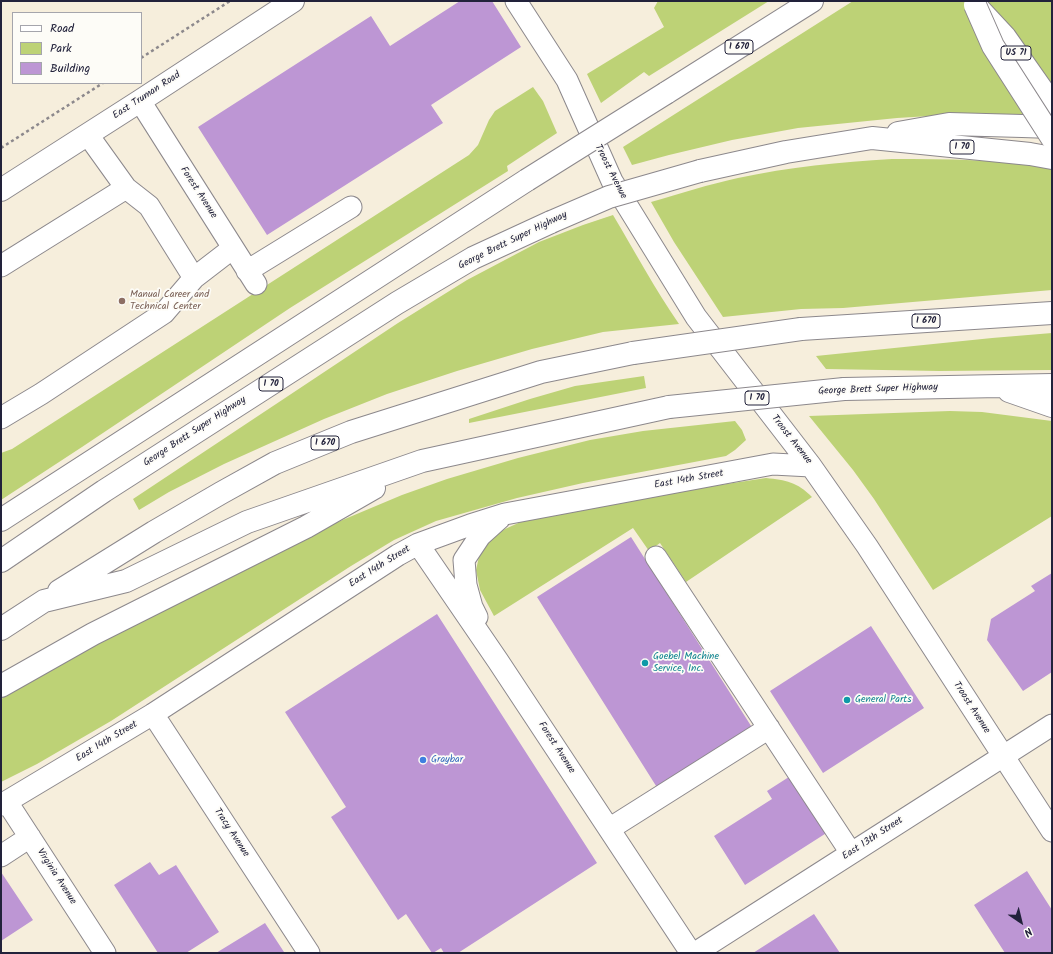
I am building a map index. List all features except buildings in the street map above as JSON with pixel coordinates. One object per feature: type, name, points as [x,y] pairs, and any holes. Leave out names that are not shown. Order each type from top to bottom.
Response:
[{"type":"main road","name":"East Truman Road","points":[[1,190],[293,1]]},
{"type":"main road","name":"I 670","points":[[1,520],[527,180],[812,1]]},
{"type":"main road","name":"US 71","points":[[974,3],[1005,38],[1052,104]]},
{"type":"main road","points":[[974,3],[993,46],[1052,138]]},
{"type":"main road","points":[[872,138],[949,124],[1052,128]]},
{"type":"main road","name":"George Brett Super Highway","points":[[1,561],[104,491],[397,303],[473,258],[609,197],[700,171],[786,152],[872,138],[1030,154],[1052,158]]},
{"type":"main road","name":"I 670","points":[[44,601],[154,532],[275,463],[351,432],[541,372],[633,353],[800,329],[1052,313]]},
{"type":"main road","name":"George Brett Super Highway","points":[[1,629],[44,601],[126,581],[247,522],[422,461],[669,407],[844,389],[1052,385]]},
{"type":"main road","points":[[997,386],[1052,406]]},
{"type":"main road","points":[[1,686],[93,634],[306,526],[422,461]]},
{"type":"street","name":"Troost Avenue","points":[[516,1],[566,80],[612,181],[696,317],[811,466],[867,546],[1052,832]]},
{"type":"street","name":"Forest Avenue","points":[[140,101],[252,277],[351,207]]},
{"type":"street","points":[[88,135],[126,188],[149,206],[194,278]]},
{"type":"street","points":[[1,266],[126,188]]},
{"type":"street","points":[[1,418],[41,394],[164,313],[194,278],[233,248]]},
{"type":"street","name":"East 14th Street","points":[[4,804],[154,714],[391,559],[418,544],[505,514],[773,464],[811,466]]},
{"type":"street","points":[[498,661],[472,607],[466,585],[464,560],[480,536],[505,514]]},
{"type":"street","name":"Forest Avenue","points":[[418,544],[498,661],[691,953]]},
{"type":"street","points":[[656,557],[851,853]]},
{"type":"street","name":"Tracy Avenue","points":[[154,714],[309,953]]},
{"type":"street","name":"East 13th Street","points":[[695,953],[1052,725]]},
{"type":"street","points":[[609,829],[769,728]]},
{"type":"street","name":"Virginia Avenue","points":[[4,804],[30,837],[105,953]]},
{"type":"street","points":[[1,856],[30,837]]},
{"type":"path","points":[[142,57],[230,1]]},
{"type":"path","points":[[1,148],[101,84]]},
{"type":"green space","points":[[658,1],[769,1],[649,76],[644,72],[601,103],[587,74],[664,27],[654,8]]},
{"type":"green space","points":[[853,1],[1052,1],[1052,117],[963,114],[897,118],[798,128],[732,140],[632,165],[623,147]]},
{"type":"green space","points":[[533,87],[543,101],[557,133],[507,166],[508,171],[290,308],[1,500],[1,453],[12,449],[469,155],[478,145],[489,120],[495,111]]},
{"type":"green space","points":[[892,159],[992,161],[1052,168],[1052,290],[843,308],[801,309],[723,317],[674,242],[651,202],[717,183],[757,174],[815,166]]},
{"type":"green space","points":[[613,215],[653,284],[679,324],[603,332],[532,349],[457,371],[387,394],[324,419],[224,464],[169,492],[139,510],[133,499],[398,323],[467,280],[539,242]]},
{"type":"green space","points":[[1052,333],[1052,370],[939,371],[826,369],[816,356],[992,338]]},
{"type":"green space","points":[[644,376],[646,388],[469,423],[469,419],[575,386]]},
{"type":"green space","points":[[950,411],[982,412],[1052,421],[1052,516],[933,590],[874,499],[853,470],[809,416]]},
{"type":"green space","points":[[735,421],[742,430],[746,440],[726,456],[583,483],[517,498],[436,521],[394,540],[351,566],[111,721],[37,764],[1,782],[1,699],[113,635],[333,524],[402,495],[447,479],[518,458],[590,440],[643,431]]},
{"type":"green space","points":[[766,478],[780,480],[796,485],[812,497],[686,582],[660,543],[649,551],[633,528],[494,616],[480,590],[476,570],[480,552],[489,540],[505,529],[525,520],[608,502]]},
{"type":"place","name":"Manual Career and Technical Center","points":[[122,301]]},
{"type":"place","name":"Goebel Machine Service, Inc.","points":[[645,663]]},
{"type":"place","name":"General Parts","points":[[847,700]]},
{"type":"place","name":"Graybar","points":[[423,760]]}]
